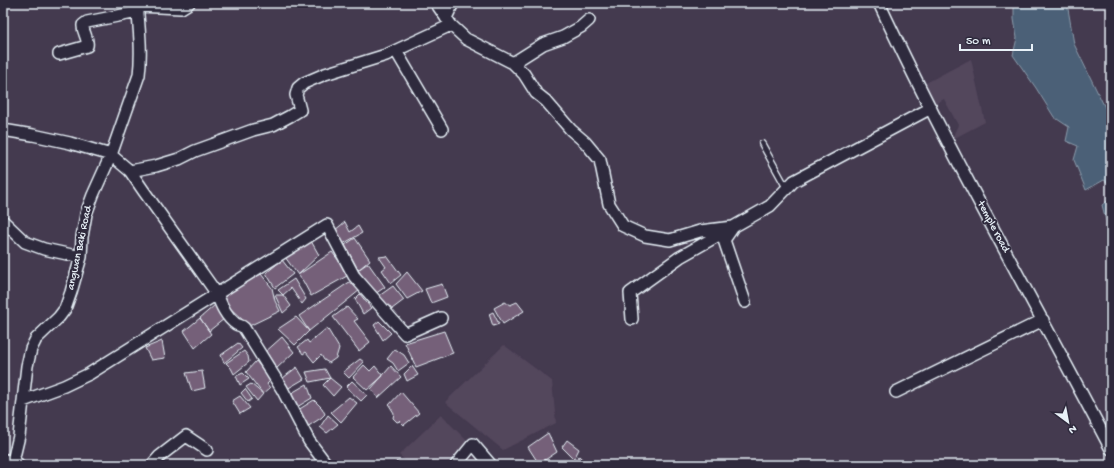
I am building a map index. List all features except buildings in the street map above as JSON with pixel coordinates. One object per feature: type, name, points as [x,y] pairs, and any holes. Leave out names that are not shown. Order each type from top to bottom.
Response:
[{"type":"street","points":[[59,54],[87,46],[88,42],[82,25],[87,22],[137,7],[181,8],[189,3]]},
{"type":"street","points":[[436,3],[448,21],[466,40],[513,63],[524,74],[536,93],[546,101],[571,130],[585,142],[600,160],[609,204],[623,226],[645,236],[670,240],[700,232],[733,227]]},
{"type":"street","points":[[130,171],[156,166],[179,159],[196,151],[253,130],[273,125],[300,110],[296,95],[298,88],[304,83],[325,74],[396,51],[448,21],[453,3]]},
{"type":"street","name":"temple road","points":[[879,3],[975,194],[1111,449]]},
{"type":"street","name":"angwan Baki Road","points":[[11,464],[19,436],[27,366],[31,349],[36,339],[59,317],[65,309],[81,257],[82,237],[86,214],[111,155],[139,75],[141,44],[137,7]]},
{"type":"street","points":[[513,63],[543,44],[563,37],[581,27],[589,20]]},
{"type":"street","points":[[396,51],[442,129]]},
{"type":"street","points":[[632,319],[630,294],[680,257],[770,206],[794,181],[931,108]]},
{"type":"street","points":[[3,130],[33,134],[111,155],[130,171],[217,294],[223,310],[236,324],[242,325],[282,389],[309,441],[327,465]]},
{"type":"street","points":[[3,221],[25,242],[44,250],[81,257]]},
{"type":"street","points":[[23,401],[64,386],[89,374],[327,225],[354,276],[405,334],[441,318]]},
{"type":"street","points":[[733,227],[724,240],[745,302]]},
{"type":"street","points":[[896,392],[1043,320]]},
{"type":"street","points":[[152,465],[160,456],[186,436],[207,450]]},
{"type":"street","points":[[456,465],[473,444],[491,465]]},
{"type":"lane","points":[[762,144],[787,190]]},
{"type":"shaded area","points":[[971,59],[985,122],[951,140],[958,125],[944,99],[935,104],[924,84]]},
{"type":"shaded area","points":[[504,345],[552,381],[556,423],[503,450],[445,402]]},
{"type":"shaded area","points":[[441,415],[468,442],[445,465],[411,465],[399,455]]},
{"type":"water","points":[[1014,3],[1067,3],[1074,44],[1111,120],[1111,185],[1104,180],[1086,190],[1074,160],[1078,146],[1066,141],[1069,127],[1054,117],[1013,55],[1017,38],[1014,19]]},
{"type":"water","points":[[1111,198],[1111,227],[1107,224],[1102,205]]}]
